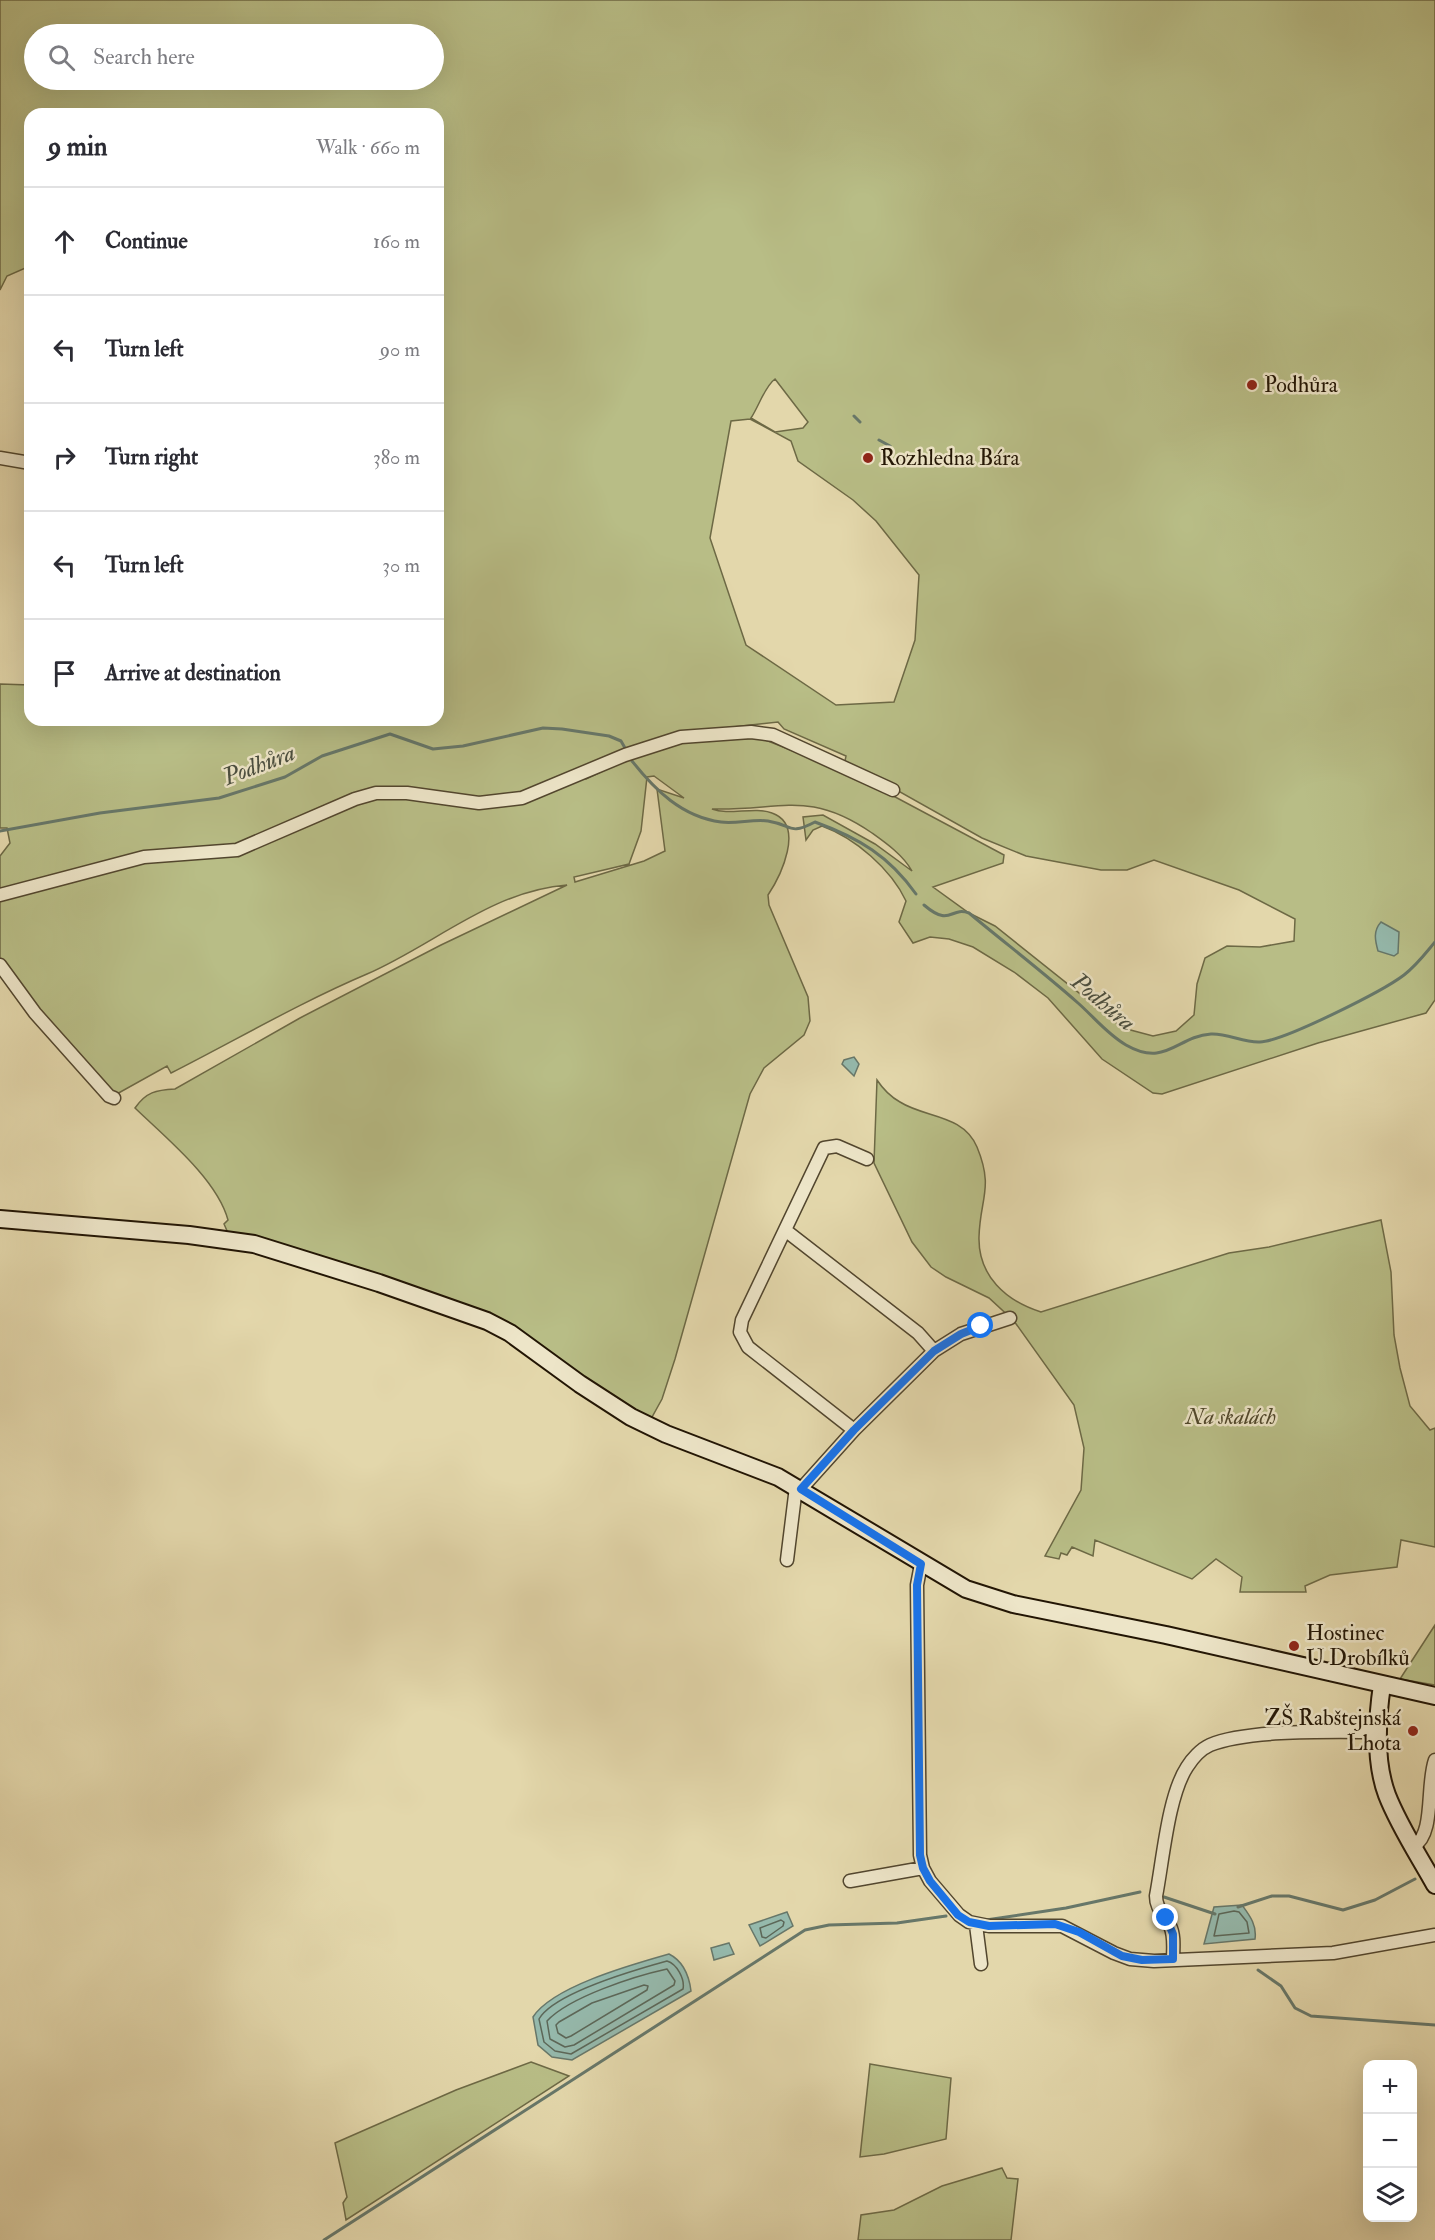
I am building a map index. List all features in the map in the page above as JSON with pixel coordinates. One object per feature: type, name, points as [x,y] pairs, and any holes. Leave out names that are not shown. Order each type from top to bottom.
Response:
[{"type":"main road","points":[[0,1219],[189,1235],[254,1244],[379,1283],[487,1321],[510,1333],[580,1384],[631,1417],[799,1488],[953,1583],[996,1599],[1435,1696]]},
{"type":"main road","points":[[1382,1685],[1379,1732],[1382,1775],[1387,1794],[1435,1886]]},
{"type":"street","points":[[0,458],[24,461]]},
{"type":"street","points":[[0,895],[144,857],[237,850],[376,793],[407,793],[479,803],[522,798],[625,755],[681,737],[751,732],[773,735],[893,790]]},
{"type":"street","points":[[0,965],[82,1069],[109,1096],[114,1098]]},
{"type":"street","points":[[854,1430],[748,1347],[741,1337],[742,1320],[824,1148],[832,1145],[867,1160]]},
{"type":"street","points":[[785,1230],[918,1332],[934,1351]]},
{"type":"street","points":[[787,1560],[799,1488],[934,1351],[961,1334],[1010,1318]]},
{"type":"street","points":[[921,1564],[917,1585],[918,1826],[923,1868],[930,1881],[958,1915],[976,1925],[1055,1924],[1079,1932],[1122,1956],[1142,1960],[1333,1953],[1435,1935]]},
{"type":"street","points":[[1173,1959],[1173,1934],[1170,1925],[1158,1908],[1156,1896],[1174,1800],[1182,1776],[1195,1758],[1210,1745],[1234,1739],[1325,1732],[1379,1732]]},
{"type":"street","points":[[1414,1846],[1423,1839],[1429,1827],[1430,1784],[1435,1760]]},
{"type":"street","points":[[850,1881],[923,1868]]},
{"type":"street","points":[[976,1925],[981,1964]]},
{"type":"green space","points":[[0,0],[1435,0],[1435,1000],[1426,1013],[1318,1043],[1162,1094],[1153,1093],[1102,1059],[1048,998],[1014,972],[973,947],[949,939],[930,937],[913,943],[899,922],[906,901],[882,866],[847,838],[822,826],[813,830],[806,840],[803,817],[823,815],[875,844],[912,871],[899,855],[872,833],[850,819],[811,807],[794,805],[712,809],[726,812],[765,811],[782,819],[787,828],[789,839],[787,852],[784,864],[768,895],[769,905],[808,997],[810,1021],[804,1035],[764,1068],[750,1094],[675,1359],[662,1399],[652,1417],[643,1419],[523,1341],[228,1233],[224,1224],[228,1220],[222,1205],[202,1174],[135,1108],[143,1098],[162,1090],[175,1089],[300,1018],[441,945],[567,885],[539,889],[488,908],[392,962],[293,1009],[171,1073],[167,1066],[115,1095],[15,981],[0,959],[0,856],[10,843],[7,828],[0,828],[0,684],[24,685],[24,726],[444,726],[444,108],[24,108],[24,269],[7,276],[0,290]],"holes":[[[775,379],[808,422],[803,428],[775,432],[751,418],[765,391]],[[750,419],[791,441],[798,461],[853,500],[876,521],[919,575],[915,640],[894,702],[836,705],[746,645],[710,538],[731,421]],[[778,722],[784,729],[846,756],[845,761],[982,838],[1026,856],[1101,870],[1127,870],[1154,860],[1239,890],[1295,919],[1294,941],[1260,947],[1227,946],[1205,958],[1197,984],[1194,1015],[1176,1031],[1153,1036],[1123,1028],[995,926],[969,913],[933,887],[1003,863],[1004,855],[854,775],[760,738],[662,743],[586,779],[581,769],[671,734]],[[654,776],[684,798],[657,789],[665,851],[644,861],[575,882],[574,877],[629,864],[641,831],[647,777]]]},
{"type":"green space","name":"Na skalách","points":[[877,1080],[893,1098],[910,1107],[953,1122],[971,1136],[985,1173],[985,1193],[979,1237],[983,1264],[996,1285],[1006,1294],[1041,1312],[1229,1253],[1269,1247],[1381,1220],[1391,1272],[1394,1335],[1400,1368],[1410,1406],[1430,1430],[1435,1428],[1435,1547],[1401,1540],[1397,1567],[1330,1575],[1305,1586],[1306,1592],[1240,1592],[1242,1577],[1216,1559],[1192,1579],[1095,1540],[1093,1556],[1072,1547],[1067,1555],[1061,1553],[1059,1559],[1045,1556],[1081,1490],[1084,1448],[1074,1405],[1014,1321],[989,1298],[931,1267],[912,1242],[874,1163]]},
{"type":"green space","points":[[1435,1625],[1435,1685],[1400,1679]]},
{"type":"green space","points":[[531,2062],[569,2076],[346,2220],[343,2203],[347,2197],[335,2143],[456,2090]]},
{"type":"green space","points":[[870,2064],[951,2078],[946,2139],[884,2154],[860,2157]]},
{"type":"green space","points":[[1002,2168],[1007,2178],[1018,2179],[1011,2240],[858,2240],[861,2215],[894,2210],[942,2186]]},
{"type":"water","points":[[1381,922],[1399,932],[1398,953],[1394,956],[1378,951],[1375,936]]},
{"type":"water","points":[[854,1057],[859,1064],[854,1076],[842,1064],[844,1060]]},
{"type":"water","points":[[1242,1905],[1254,1925],[1255,1939],[1204,1944],[1214,1907]]},
{"type":"water","points":[[787,1912],[793,1926],[760,1946],[749,1925]]},
{"type":"water","points":[[729,1943],[734,1954],[714,1960],[711,1948]]},
{"type":"water","points":[[669,1954],[678,1960],[684,1969],[691,1991],[572,2060],[552,2057],[538,2045],[533,2017],[558,1995],[595,1978]]},
{"type":"waterway","points":[[854,416],[860,422]]},
{"type":"waterway","points":[[879,440],[890,446]]},
{"type":"waterway","name":"Podhůra","points":[[0,831],[100,813],[219,798],[285,777],[322,756],[390,734],[433,749],[463,746],[543,728],[562,729],[609,736],[621,741],[625,748]]},
{"type":"waterway","name":"Podhůra","points":[[632,761],[670,801],[707,819],[721,822],[768,821],[795,829],[815,822],[846,835],[884,859],[916,894]]},
{"type":"waterway","name":"Podhůra","points":[[924,905],[933,912],[945,916],[958,912],[969,913],[1065,991],[1113,1036],[1126,1045],[1151,1053],[1162,1052],[1199,1036],[1211,1034],[1260,1042],[1290,1033],[1356,1003],[1393,982],[1412,968],[1435,942]]},
{"type":"waterway","points":[[1238,1907],[1272,1896],[1289,1896],[1343,1910],[1375,1900],[1415,1879]]},
{"type":"waterway","points":[[986,1920],[1066,1908],[1140,1892]]},
{"type":"waterway","points":[[1164,1897],[1215,1914]]},
{"type":"waterway","points":[[324,2240],[805,1930],[829,1925],[897,1923],[946,1916]]},
{"type":"waterway","points":[[1258,1970],[1281,1986],[1295,2008],[1311,2016],[1435,2025]]},
{"type":"place","name":"Podhůra","points":[[1252,385]]},
{"type":"place","name":"Rozhledna Bára","points":[[868,458]]},
{"type":"place","name":"Hostinec U Drobílků","points":[[1294,1646]]},
{"type":"place","name":"ZŠ Rabštejnská Lhota","points":[[1413,1731]]},
{"type":"route","points":[[981,1326],[961,1334],[934,1351],[854,1430],[810,1476],[801,1489],[921,1564],[917,1585],[917,1759],[920,1855],[923,1868],[930,1881],[958,1915],[976,1925],[1055,1924],[1068,1927],[1114,1953],[1130,1959],[1154,1961],[1173,1959],[1173,1934],[1166,1918]]}]
